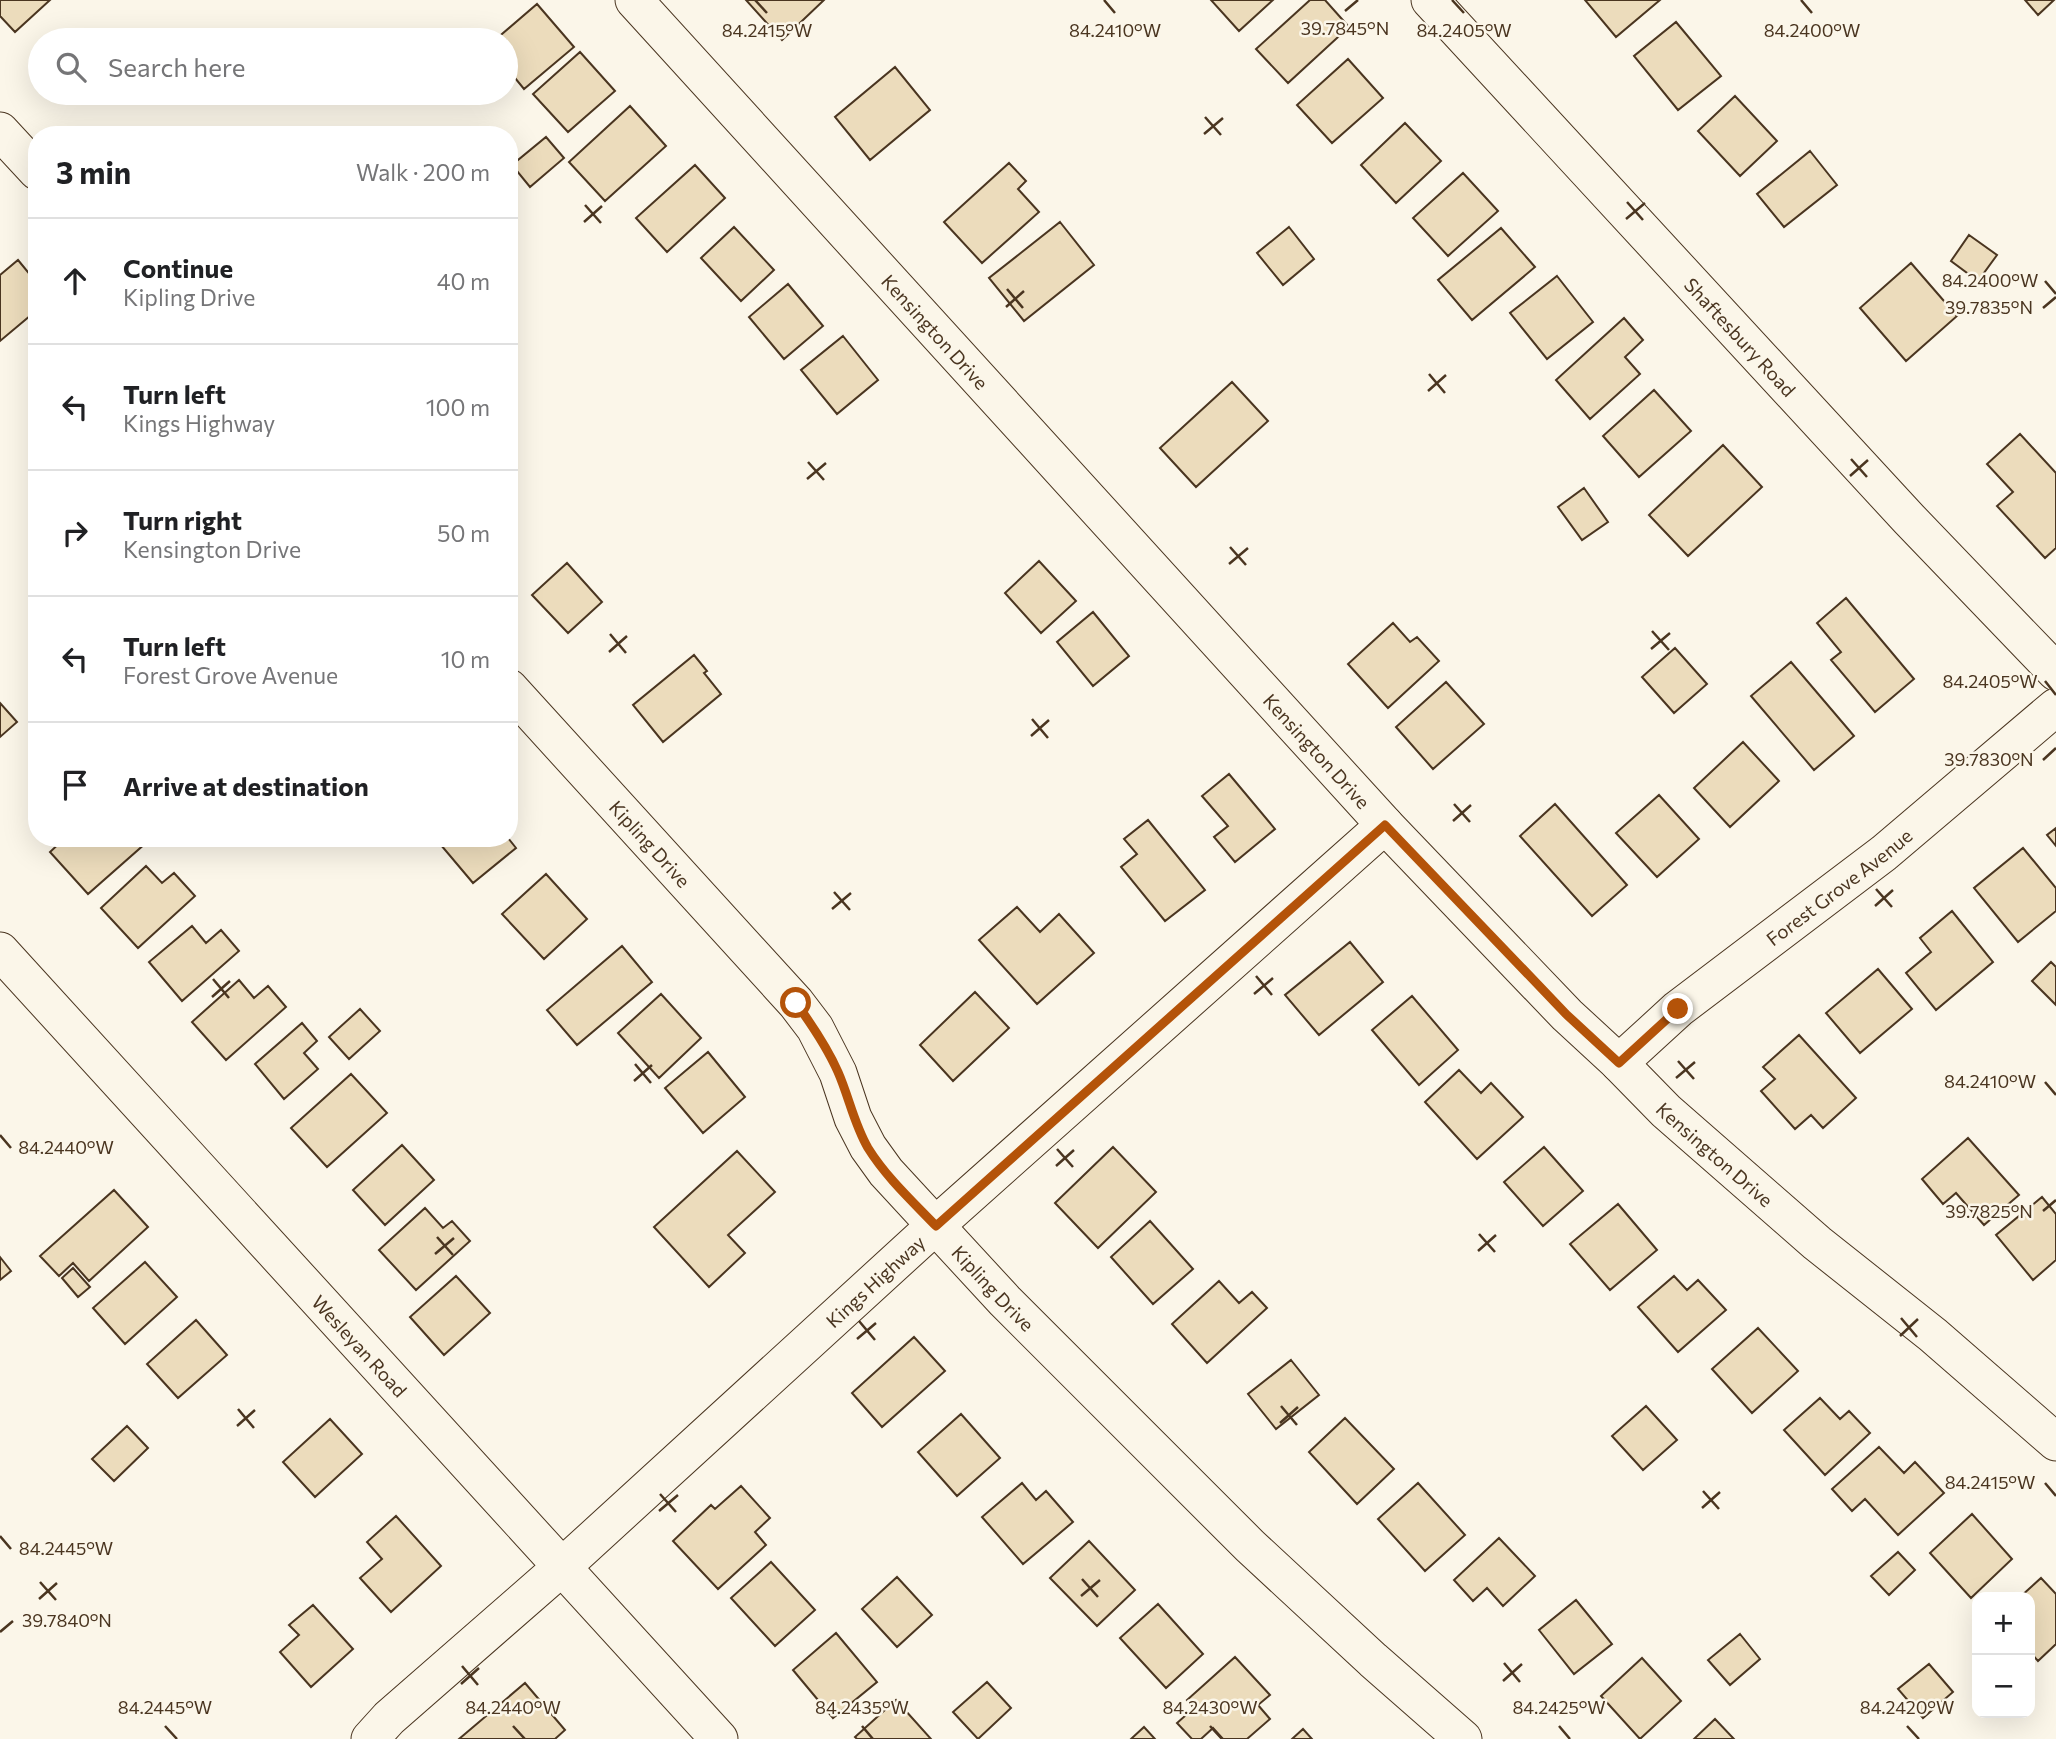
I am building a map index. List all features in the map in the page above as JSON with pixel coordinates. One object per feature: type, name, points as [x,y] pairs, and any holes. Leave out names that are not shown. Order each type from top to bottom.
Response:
[{"type":"street","name":"Kensington Drive","points":[[634,0],[1385,825],[1567,1015],[1666,1111],[1817,1243],[1933,1335],[2056,1442]]},
{"type":"street","name":"Shaftesbury Road","points":[[1430,0],[1899,509],[2056,672]]},
{"type":"street","points":[[0,131],[28,161]]},
{"type":"street","name":"Kipling Drive","points":[[518,698],[796,1003],[815,1028],[838,1073],[853,1118],[868,1147],[886,1172],[1005,1301],[1250,1546],[1373,1660],[1464,1739]]},
{"type":"street","name":"Forest Grove Avenue","points":[[1619,1063],[1678,1009],[1884,853],[2056,707]]},
{"type":"street","name":"Kings Highway","points":[[370,1739],[389,1718],[563,1566],[936,1226],[1385,825]]},
{"type":"street","name":"Wesleyan Road","points":[[0,951],[719,1739]]},
{"type":"building","points":[[0,0],[50,0],[15,32],[0,16]]},
{"type":"building","points":[[746,0],[824,0],[782,40]]},
{"type":"building","points":[[1211,0],[1273,0],[1239,31]]},
{"type":"building","points":[[1310,0],[1325,0],[1349,27],[1288,83],[1256,49]]},
{"type":"building","points":[[1585,0],[1660,0],[1616,37]]},
{"type":"building","points":[[2025,0],[2054,0],[2038,15]]},
{"type":"building","points":[[537,4],[574,47],[524,89],[518,82],[518,28],[509,28]]},
{"type":"building","points":[[1676,22],[1721,76],[1678,110],[1634,56]]},
{"type":"building","points":[[580,52],[615,91],[568,132],[533,94]]},
{"type":"building","points":[[1348,59],[1383,98],[1332,143],[1297,105]]},
{"type":"building","points":[[895,67],[930,110],[870,160],[835,117]]},
{"type":"building","points":[[1735,96],[1777,141],[1740,176],[1698,131]]},
{"type":"building","points":[[630,106],[666,146],[605,201],[569,162]]},
{"type":"building","points":[[1405,123],[1441,161],[1396,203],[1361,165]]},
{"type":"building","points":[[546,137],[564,158],[530,187],[518,172],[518,160]]},
{"type":"building","points":[[1810,151],[1837,185],[1784,227],[1757,194]]},
{"type":"building","points":[[1009,163],[1026,181],[1018,189],[1039,212],[982,263],[944,222]]},
{"type":"building","points":[[695,165],[725,198],[667,252],[636,218]]},
{"type":"building","points":[[1463,173],[1498,211],[1448,256],[1413,218]]},
{"type":"building","points":[[1060,222],[1094,265],[1024,321],[989,278]]},
{"type":"building","points":[[734,227],[774,270],[741,301],[701,258]]},
{"type":"building","points":[[1289,227],[1314,259],[1283,285],[1257,253]]},
{"type":"building","points":[[1501,228],[1535,267],[1472,320],[1438,280]]},
{"type":"building","points":[[1969,235],[1997,255],[1978,281],[1951,261]]},
{"type":"building","points":[[18,260],[28,272],[28,318],[0,341],[0,275]]},
{"type":"building","points":[[1911,263],[1957,316],[1906,361],[1860,308]]},
{"type":"building","points":[[1557,276],[1593,322],[1547,359],[1510,313]]},
{"type":"building","points":[[788,284],[823,326],[784,359],[749,317]]},
{"type":"building","points":[[1624,318],[1643,340],[1625,357],[1640,374],[1590,419],[1556,380]]},
{"type":"building","points":[[843,336],[878,380],[837,414],[801,370]]},
{"type":"building","points":[[1232,382],[1268,421],[1196,487],[1160,448]]},
{"type":"building","points":[[1654,390],[1691,431],[1639,477],[1603,436]]},
{"type":"building","points":[[2020,434],[2056,473],[2056,548],[2045,558],[1997,506],[2013,492],[1987,464]]},
{"type":"building","points":[[1723,445],[1762,487],[1688,556],[1649,515]]},
{"type":"building","points":[[1584,488],[1608,522],[1582,540],[1558,507]]},
{"type":"building","points":[[1039,561],[1076,601],[1041,633],[1005,593]]},
{"type":"building","points":[[567,563],[602,602],[568,633],[532,595]]},
{"type":"building","points":[[1846,598],[1914,679],[1875,712],[1831,660],[1841,652],[1817,623]]},
{"type":"building","points":[[1093,612],[1129,656],[1093,686],[1057,642]]},
{"type":"building","points":[[1393,623],[1410,642],[1417,637],[1439,661],[1388,708],[1348,664]]},
{"type":"building","points":[[1675,648],[1707,684],[1674,713],[1642,677]]},
{"type":"building","points":[[694,655],[721,694],[663,742],[633,705]]},
{"type":"building","points":[[1791,662],[1854,736],[1814,770],[1751,696]]},
{"type":"building","points":[[1446,682],[1484,724],[1433,769],[1396,727]]},
{"type":"building","points":[[0,703],[17,722],[0,737]]},
{"type":"building","points":[[1743,742],[1779,781],[1730,827],[1694,788]]},
{"type":"building","points":[[1229,774],[1275,829],[1235,862],[1214,837],[1228,826],[1202,796]]},
{"type":"building","points":[[1659,795],[1699,839],[1657,877],[1616,833]]},
{"type":"building","points":[[1555,804],[1627,885],[1592,916],[1520,836]]},
{"type":"building","points":[[1148,820],[1205,890],[1165,921],[1121,867],[1137,854],[1124,839]]},
{"type":"building","points":[[2056,828],[2056,846],[2047,835]]},
{"type":"building","points":[[55,847],[141,847],[88,894],[50,852]]},
{"type":"building","points":[[443,847],[515,847],[516,848],[473,883]]},
{"type":"building","points":[[2023,848],[2056,888],[2056,911],[2018,942],[1974,888]]},
{"type":"building","points":[[146,866],[162,883],[174,873],[195,896],[138,948],[101,908]]},
{"type":"building","points":[[546,874],[587,919],[544,959],[502,914]]},
{"type":"building","points":[[1017,907],[1040,932],[1059,914],[1094,953],[1037,1004],[979,940]]},
{"type":"building","points":[[1952,911],[1993,962],[1936,1010],[1906,973],[1931,952],[1920,938]]},
{"type":"building","points":[[192,926],[206,943],[221,930],[239,951],[182,1001],[149,962]]},
{"type":"building","points":[[1350,942],[1383,982],[1319,1035],[1285,995]]},
{"type":"building","points":[[622,946],[652,982],[577,1045],[547,1010]]},
{"type":"building","points":[[2051,962],[2056,967],[2056,1005],[2032,981]]},
{"type":"building","points":[[1878,969],[1912,1009],[1860,1053],[1826,1013]]},
{"type":"building","points":[[239,980],[254,998],[268,986],[286,1007],[226,1060],[192,1022]]},
{"type":"building","points":[[975,992],[1009,1028],[953,1081],[920,1045]]},
{"type":"building","points":[[661,994],[701,1038],[659,1078],[618,1033]]},
{"type":"building","points":[[1412,996],[1458,1050],[1419,1085],[1372,1030]]},
{"type":"building","points":[[360,1009],[380,1031],[349,1059],[329,1037]]},
{"type":"building","points":[[302,1023],[317,1041],[304,1053],[318,1069],[284,1099],[255,1064]]},
{"type":"building","points":[[1799,1035],[1856,1098],[1823,1128],[1811,1115],[1795,1129],[1761,1091],[1775,1079],[1763,1067]]},
{"type":"building","points":[[708,1052],[745,1097],[703,1133],[665,1088]]},
{"type":"building","points":[[1459,1070],[1481,1093],[1491,1083],[1523,1117],[1477,1159],[1425,1102]]},
{"type":"building","points":[[351,1074],[387,1113],[327,1167],[291,1128]]},
{"type":"building","points":[[1968,1138],[2019,1195],[1984,1225],[1956,1193],[1943,1204],[1922,1179]]},
{"type":"building","points":[[402,1145],[434,1180],[385,1225],[353,1190]]},
{"type":"building","points":[[1113,1147],[1156,1192],[1098,1248],[1055,1203]]},
{"type":"building","points":[[1544,1147],[1583,1191],[1543,1226],[1504,1182]]},
{"type":"building","points":[[737,1151],[775,1192],[728,1235],[745,1253],[709,1287],[654,1227]]},
{"type":"building","points":[[114,1190],[148,1227],[89,1281],[73,1263],[59,1276],[40,1256]]},
{"type":"building","points":[[2042,1197],[2056,1214],[2056,1260],[2033,1280],[1996,1235]]},
{"type":"building","points":[[1618,1204],[1657,1250],[1610,1290],[1570,1244]]},
{"type":"building","points":[[425,1208],[443,1228],[452,1221],[470,1241],[416,1290],[379,1250]]},
{"type":"building","points":[[1150,1221],[1193,1269],[1153,1304],[1111,1257]]},
{"type":"building","points":[[0,1257],[11,1271],[0,1280]]},
{"type":"building","points":[[145,1262],[177,1297],[125,1344],[93,1308]]},
{"type":"building","points":[[73,1268],[90,1287],[78,1297],[62,1278]]},
{"type":"building","points":[[456,1276],[490,1313],[444,1355],[410,1317]]},
{"type":"building","points":[[1674,1276],[1687,1290],[1698,1280],[1726,1310],[1678,1352],[1638,1307]]},
{"type":"building","points":[[1219,1281],[1239,1303],[1252,1292],[1267,1308],[1207,1363],[1172,1324]]},
{"type":"building","points":[[196,1320],[227,1355],[178,1398],[147,1364]]},
{"type":"building","points":[[1758,1328],[1798,1371],[1752,1413],[1712,1369]]},
{"type":"building","points":[[914,1337],[945,1371],[882,1427],[852,1393]]},
{"type":"building","points":[[1291,1360],[1319,1395],[1276,1429],[1248,1394]]},
{"type":"building","points":[[1820,1398],[1840,1419],[1849,1411],[1870,1433],[1825,1475],[1784,1430]]},
{"type":"building","points":[[1646,1406],[1677,1440],[1643,1470],[1612,1436]]},
{"type":"building","points":[[961,1414],[1000,1458],[957,1496],[918,1452]]},
{"type":"building","points":[[1345,1418],[1394,1469],[1357,1504],[1309,1452]]},
{"type":"building","points":[[330,1419],[362,1454],[315,1497],[283,1462]]},
{"type":"building","points":[[127,1426],[148,1448],[114,1481],[92,1459]]},
{"type":"building","points":[[1879,1447],[1904,1473],[1915,1462],[1944,1493],[1898,1535],[1865,1499],[1852,1511],[1832,1489]]},
{"type":"building","points":[[1022,1483],[1036,1500],[1046,1491],[1073,1522],[1023,1564],[982,1517]]},
{"type":"building","points":[[1418,1483],[1465,1535],[1425,1571],[1378,1519]]},
{"type":"building","points":[[741,1486],[770,1518],[755,1532],[766,1545],[718,1589],[673,1541],[711,1505],[715,1509]]},
{"type":"building","points":[[1972,1514],[2012,1559],[1977,1592],[1972,1592],[1971,1598],[1930,1553]]},
{"type":"building","points":[[396,1516],[441,1566],[391,1612],[360,1578],[382,1559],[367,1542]]},
{"type":"building","points":[[1499,1538],[1535,1576],[1503,1606],[1487,1588],[1473,1601],[1454,1580]]},
{"type":"building","points":[[1089,1541],[1135,1590],[1097,1626],[1050,1578]]},
{"type":"building","points":[[1898,1552],[1915,1570],[1889,1595],[1871,1576]]},
{"type":"building","points":[[771,1562],[815,1610],[775,1646],[731,1598]]},
{"type":"building","points":[[897,1577],[932,1615],[897,1647],[862,1609]]},
{"type":"building","points":[[2041,1578],[2056,1594],[2056,1644],[2038,1661],[2035,1658],[2035,1592],[2026,1592]]},
{"type":"building","points":[[1576,1600],[1612,1644],[1574,1674],[1539,1630]]},
{"type":"building","points":[[1158,1604],[1203,1654],[1166,1688],[1120,1638]]},
{"type":"building","points":[[313,1605],[353,1649],[311,1687],[280,1652],[299,1635],[289,1625]]},
{"type":"building","points":[[836,1633],[877,1682],[833,1718],[793,1670]]},
{"type":"building","points":[[1740,1634],[1760,1659],[1730,1685],[1708,1660]]},
{"type":"building","points":[[1235,1657],[1270,1695],[1258,1705],[1270,1719],[1247,1739],[1223,1739],[1213,1728],[1201,1739],[1192,1739],[1177,1723],[1194,1708],[1187,1700]]},
{"type":"building","points":[[1642,1658],[1681,1701],[1640,1739],[1601,1696]]},
{"type":"building","points":[[1929,1664],[1953,1692],[1923,1718],[1898,1689]]},
{"type":"building","points":[[987,1682],[1011,1708],[978,1739],[953,1712]]},
{"type":"building","points":[[525,1683],[565,1730],[555,1739],[459,1739]]},
{"type":"building","points":[[896,1700],[931,1739],[855,1737]]},
{"type":"building","points":[[1715,1719],[1734,1739],[1694,1739]]},
{"type":"building","points":[[1144,1727],[1155,1739],[1131,1739]]},
{"type":"building","points":[[1303,1729],[1312,1739],[1292,1739]]},
{"type":"route","points":[[796,1003],[815,1028],[838,1073],[853,1118],[868,1147],[886,1172],[936,1226],[1385,825],[1567,1015],[1619,1063],[1678,1009]]}]
